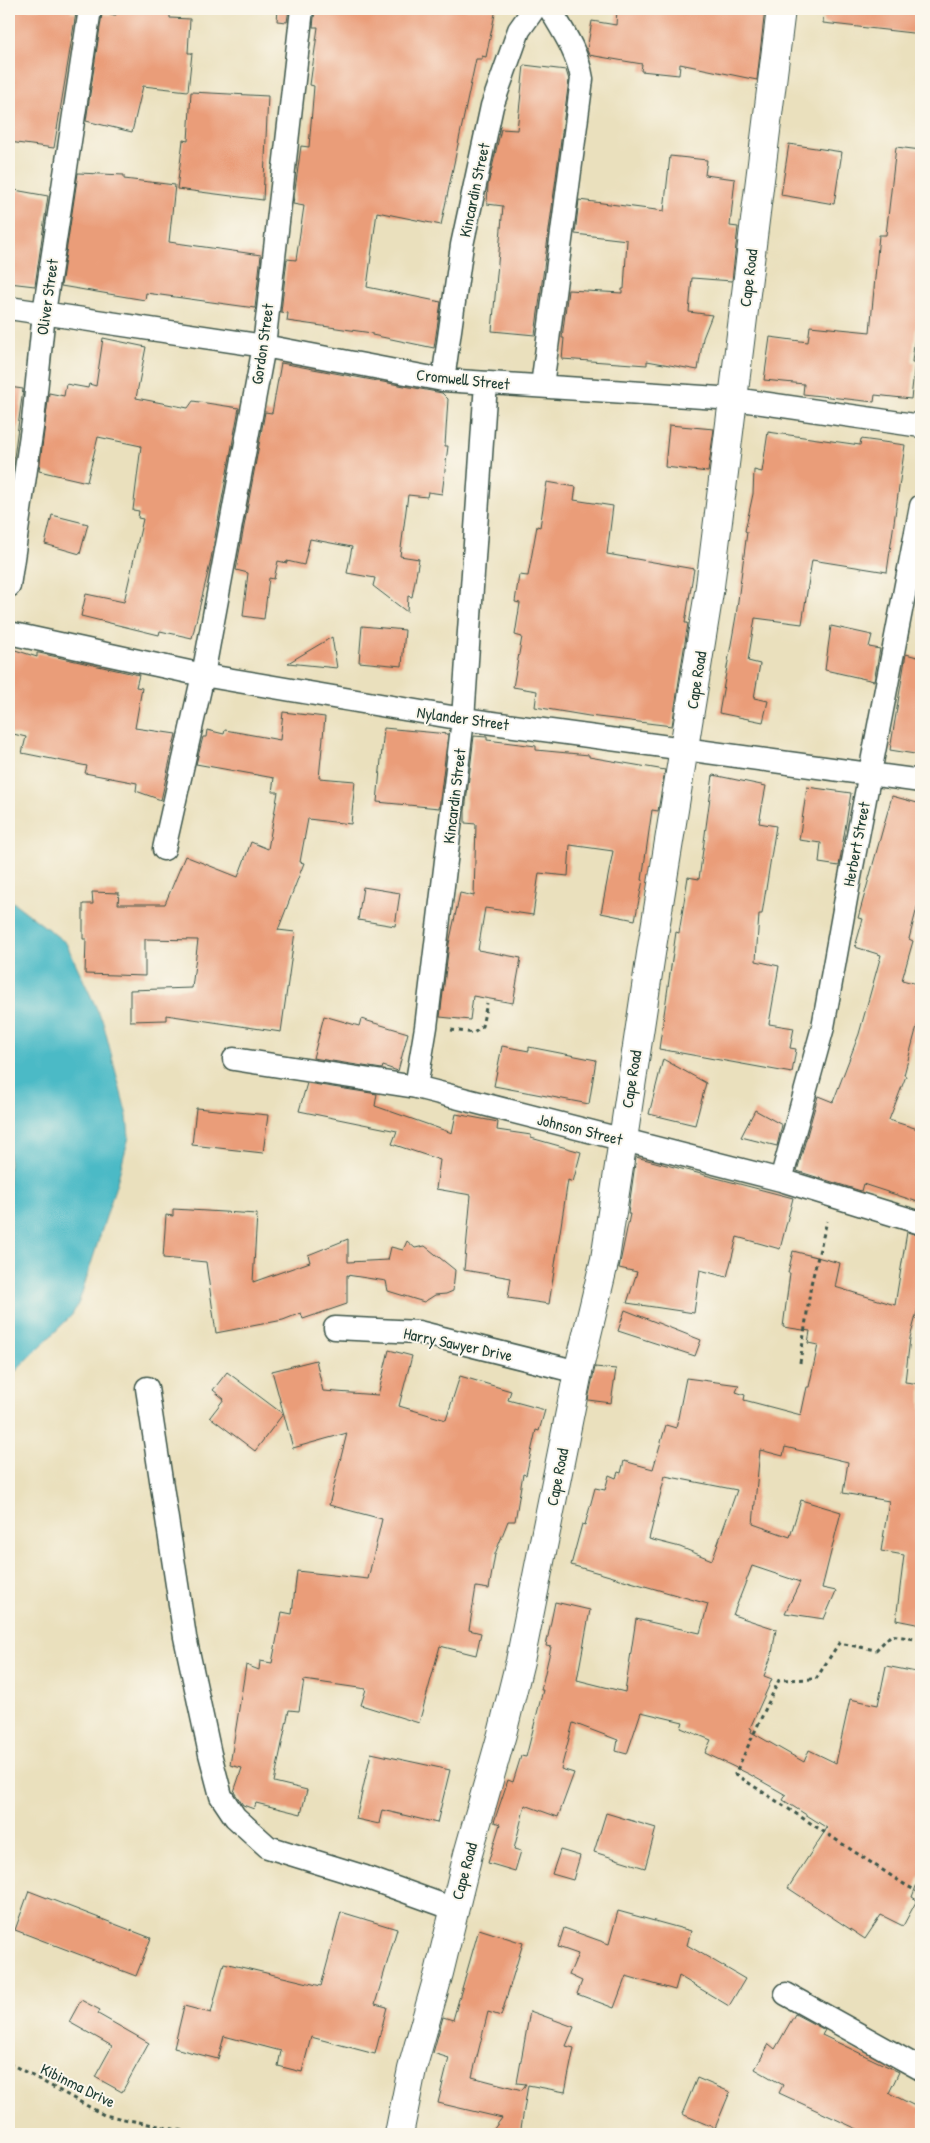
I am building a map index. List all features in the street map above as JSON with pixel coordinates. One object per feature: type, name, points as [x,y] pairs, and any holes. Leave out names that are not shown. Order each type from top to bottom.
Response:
[{"type":"street","name":"Oliver Street","points":[[9,586],[33,421],[44,313],[90,9]]},
{"type":"street","name":"Gordon Street","points":[[164,849],[203,675],[264,346],[302,9]]},
{"type":"street","name":"Kincardin Street","points":[[443,380],[462,245],[492,106],[520,30],[534,9]]},
{"type":"street","points":[[542,386],[582,79],[576,54],[550,9]]},
{"type":"street","name":"Cape Road","points":[[399,2134],[412,2069],[439,1973],[454,1909],[520,1661],[578,1372],[605,1259],[622,1139],[686,747],[710,586],[781,9]]},
{"type":"street","name":"Cromwell Street","points":[[9,308],[264,346],[443,380],[734,399],[921,426]]},
{"type":"street","name":"Kincardin Street","points":[[416,1087],[426,1027],[463,719],[486,383]]},
{"type":"street","name":"Herbert Street","points":[[781,1180],[823,1026],[921,506]]},
{"type":"street","name":"Nylander Street","points":[[9,633],[203,675],[463,719],[686,747],[921,781]]},
{"type":"street","name":"Johnson Street","points":[[234,1059],[416,1087],[781,1180],[921,1223]]},
{"type":"street","name":"Harry Sawyer Drive","points":[[335,1328],[418,1332],[578,1372]]},
{"type":"street","points":[[147,1388],[185,1637],[221,1796],[235,1817],[268,1847],[365,1877],[454,1909]]},
{"type":"street","points":[[786,1994],[921,2069]]},
{"type":"path","points":[[426,1027],[474,1033],[482,1026],[487,1003]]},
{"type":"path","points":[[800,1363],[811,1284],[834,1196]]},
{"type":"path","points":[[921,1640],[891,1634],[876,1650],[839,1643],[816,1679],[779,1680],[735,1774],[828,1836],[921,1893]]},
{"type":"path","name":"Kibinma Drive","points":[[9,2063],[104,2115],[198,2134]]},
{"type":"water","points":[[9,899],[66,943],[103,1022],[127,1116],[129,1137],[117,1182],[79,1302],[72,1315],[9,1378]]},
{"type":"building","points":[[14,9],[72,9],[71,12],[76,13],[54,148],[9,142],[9,52]]},
{"type":"building","points":[[116,9],[170,9],[170,18],[190,19],[188,53],[192,53],[188,91],[143,86],[132,132],[86,121],[102,14],[116,15]]},
{"type":"building","points":[[278,9],[289,9],[287,22],[277,21]]},
{"type":"building","points":[[315,9],[496,9],[486,57],[482,56],[482,59],[476,59],[441,225],[377,212],[367,287],[441,302],[434,348],[372,335],[372,333],[287,321],[288,313],[281,312],[287,259],[296,260],[304,206],[293,204],[301,146],[309,147],[314,86],[310,85],[318,27],[313,27]]},
{"type":"building","points":[[617,9],[765,9],[757,80],[680,64],[679,75],[641,71],[642,64],[589,55],[587,50],[592,21],[616,25]]},
{"type":"building","points":[[824,9],[921,9],[921,34],[823,23]]},
{"type":"building","points":[[524,65],[566,70],[569,80],[535,335],[492,331],[503,206],[487,204],[488,185],[501,129],[517,130]]},
{"type":"building","points":[[191,92],[268,96],[263,200],[177,189],[183,140],[188,141]]},
{"type":"building","points":[[789,144],[842,152],[834,204],[781,195]]},
{"type":"building","points":[[896,147],[921,150],[921,285],[912,362],[915,362],[911,399],[875,395],[874,402],[803,394],[804,384],[764,380],[770,337],[808,342],[810,326],[870,332],[879,235],[886,235]]},
{"type":"building","points":[[670,156],[707,160],[705,175],[735,179],[730,226],[738,227],[732,281],[692,278],[689,312],[712,315],[703,338],[698,370],[647,361],[647,365],[562,359],[564,338],[562,338],[568,290],[622,293],[622,289],[624,289],[627,240],[575,234],[579,200],[664,211]]},
{"type":"building","points":[[78,173],[124,175],[124,179],[175,185],[169,242],[261,255],[255,308],[146,293],[145,300],[61,286]]},
{"type":"building","points":[[9,189],[48,196],[35,286],[9,283]]},
{"type":"building","points":[[103,338],[146,347],[136,398],[188,408],[193,401],[239,408],[210,564],[192,638],[160,631],[159,635],[81,616],[86,594],[124,602],[143,519],[138,518],[139,511],[133,510],[141,446],[98,437],[87,482],[39,471],[49,393],[64,396],[66,384],[88,388],[89,384],[96,386]]},
{"type":"building","points":[[281,363],[442,393],[448,399],[445,446],[448,446],[442,494],[428,492],[427,497],[408,495],[400,556],[419,559],[412,597],[408,596],[407,612],[373,586],[375,578],[347,573],[352,547],[310,539],[304,565],[278,561],[274,579],[269,578],[264,619],[243,616],[248,573],[236,570],[265,412],[272,413]]},
{"type":"building","points":[[9,387],[23,389],[13,465],[9,464]]},
{"type":"building","points":[[669,425],[714,429],[708,472],[665,467]]},
{"type":"building","points":[[768,432],[860,445],[861,439],[905,445],[887,572],[812,560],[802,624],[755,618],[748,661],[760,664],[754,698],[768,701],[763,722],[719,713],[736,616],[747,532],[745,531],[753,494],[754,470],[762,472]]},
{"type":"building","points":[[547,482],[576,487],[574,500],[613,506],[607,554],[694,569],[685,623],[688,623],[672,726],[535,707],[537,691],[513,687],[522,637],[515,635],[520,603],[515,602],[519,575],[528,576],[537,526],[540,527]]},
{"type":"building","points":[[52,515],[88,524],[80,554],[45,544]]},
{"type":"building","points":[[362,626],[405,630],[402,666],[359,662]]},
{"type":"building","points":[[831,626],[872,635],[869,647],[880,649],[874,681],[825,670]]},
{"type":"building","points":[[332,637],[337,668],[288,663]]},
{"type":"building","points":[[9,648],[37,657],[37,653],[39,653],[139,675],[136,687],[142,688],[135,728],[176,734],[161,800],[136,791],[137,783],[85,773],[87,766],[22,753],[26,737],[9,733]]},
{"type":"building","points":[[906,654],[921,658],[921,755],[890,750]]},
{"type":"building","points":[[283,712],[325,717],[319,778],[355,781],[351,824],[308,819],[300,862],[304,863],[278,930],[295,932],[281,1032],[166,1015],[166,1020],[130,1021],[130,990],[192,988],[198,940],[145,939],[145,976],[85,974],[86,939],[83,939],[83,904],[93,904],[92,892],[119,893],[118,904],[165,904],[185,856],[238,877],[251,842],[268,849],[278,792],[272,792],[274,778],[196,764],[203,737],[206,737],[207,730],[224,734],[225,730],[280,740]]},
{"type":"building","points":[[384,728],[448,734],[439,808],[377,802]]},
{"type":"building","points":[[474,736],[487,737],[487,740],[536,746],[536,750],[589,755],[589,757],[665,770],[658,811],[652,810],[643,880],[635,920],[601,913],[613,851],[570,845],[568,876],[539,873],[533,915],[485,908],[478,950],[521,958],[513,1003],[473,996],[470,1020],[440,1017],[449,944],[460,893],[474,896],[476,824],[465,823],[465,811]]},
{"type":"building","points":[[713,775],[766,786],[759,823],[776,826],[762,914],[759,914],[756,961],[779,966],[769,1024],[794,1028],[790,1048],[796,1049],[792,1073],[659,1049],[676,932],[679,933],[688,877],[699,879]]},
{"type":"building","points":[[807,787],[851,793],[839,866],[819,863],[821,843],[799,840]]},
{"type":"building","points":[[892,796],[921,804],[921,892],[909,939],[913,941],[902,980],[921,985],[921,1011],[904,1075],[906,1076],[889,1120],[921,1130],[921,1203],[863,1184],[861,1191],[797,1171],[818,1096],[833,1102],[859,1034],[881,955],[855,947],[863,919],[858,918]]},
{"type":"building","points":[[363,887],[400,893],[395,926],[358,920]]},
{"type":"building","points":[[324,1016],[359,1026],[361,1019],[408,1033],[398,1071],[383,1066],[382,1069],[313,1058]]},
{"type":"building","points":[[502,1046],[529,1051],[529,1047],[596,1060],[589,1104],[494,1086]]},
{"type":"building","points":[[663,1059],[706,1083],[695,1125],[649,1114]]},
{"type":"building","points":[[307,1083],[377,1094],[375,1106],[452,1133],[456,1114],[498,1122],[497,1130],[531,1135],[531,1138],[581,1152],[573,1182],[568,1180],[549,1304],[508,1298],[511,1278],[464,1270],[471,1195],[436,1189],[440,1160],[392,1144],[397,1131],[299,1111]]},
{"type":"building","points":[[196,1108],[268,1115],[263,1153],[192,1145]]},
{"type":"building","points":[[755,1110],[782,1125],[777,1146],[741,1137]]},
{"type":"building","points":[[636,1157],[793,1198],[780,1249],[737,1237],[727,1277],[700,1270],[694,1313],[627,1303],[637,1272],[619,1268],[630,1214],[628,1214]]},
{"type":"building","points":[[173,1209],[257,1214],[253,1282],[310,1262],[308,1255],[348,1239],[348,1262],[388,1260],[391,1247],[403,1250],[407,1241],[415,1248],[425,1246],[455,1270],[453,1291],[435,1295],[424,1302],[388,1291],[386,1281],[347,1275],[347,1304],[303,1319],[301,1313],[283,1320],[216,1333],[206,1262],[163,1258],[166,1215],[173,1216]]},
{"type":"building","points":[[907,1232],[921,1236],[921,1297],[910,1338],[905,1382],[921,1384],[921,1625],[896,1620],[904,1555],[881,1551],[889,1501],[843,1493],[848,1462],[785,1447],[783,1456],[760,1450],[753,1524],[790,1537],[801,1500],[841,1512],[822,1588],[836,1591],[824,1619],[785,1613],[800,1582],[752,1566],[733,1615],[776,1629],[772,1654],[764,1676],[772,1679],[750,1728],[752,1729],[751,1732],[804,1762],[809,1750],[836,1763],[850,1699],[878,1705],[886,1666],[921,1673],[921,1873],[912,1897],[917,1900],[903,1926],[881,1915],[865,1939],[788,1888],[827,1828],[783,1800],[786,1795],[749,1774],[705,1753],[711,1740],[681,1728],[683,1722],[641,1712],[627,1754],[616,1751],[618,1740],[573,1723],[561,1769],[574,1773],[558,1817],[525,1805],[514,1849],[521,1851],[515,1871],[488,1863],[500,1824],[494,1822],[508,1780],[513,1782],[521,1756],[526,1757],[543,1690],[541,1690],[551,1647],[546,1646],[555,1602],[590,1610],[577,1680],[625,1692],[636,1619],[700,1633],[708,1604],[571,1565],[582,1524],[585,1525],[595,1488],[605,1490],[609,1475],[616,1478],[618,1472],[621,1473],[624,1461],[653,1469],[666,1425],[676,1428],[686,1378],[739,1385],[736,1392],[745,1395],[744,1400],[801,1415],[818,1345],[808,1343],[810,1331],[783,1327],[790,1273],[788,1273],[793,1251],[840,1263],[835,1287],[895,1305]],"holes":[[[665,1476],[737,1490],[712,1560],[680,1547],[649,1539]]]},
{"type":"building","points":[[625,1310],[701,1340],[695,1356],[618,1331]]},
{"type":"building","points":[[389,1350],[412,1356],[399,1406],[446,1420],[460,1376],[511,1391],[508,1400],[545,1410],[539,1431],[536,1430],[526,1475],[523,1474],[515,1521],[508,1521],[495,1554],[489,1589],[476,1587],[469,1630],[481,1633],[476,1655],[440,1646],[419,1723],[361,1705],[366,1689],[304,1680],[299,1711],[289,1710],[274,1782],[307,1790],[301,1814],[256,1803],[254,1809],[243,1805],[234,1792],[242,1768],[230,1765],[246,1665],[259,1670],[260,1661],[272,1663],[282,1612],[292,1614],[297,1571],[368,1579],[382,1519],[329,1505],[347,1433],[293,1448],[272,1371],[316,1360],[323,1391],[378,1395]]},
{"type":"building","points":[[595,1367],[616,1369],[611,1403],[588,1400]]},
{"type":"building","points":[[227,1372],[283,1414],[255,1451],[210,1417],[224,1399],[213,1390]]},
{"type":"building","points":[[371,1753],[450,1770],[437,1823],[382,1810],[379,1824],[356,1819]]},
{"type":"building","points":[[606,1813],[656,1828],[645,1868],[594,1852]]},
{"type":"building","points":[[560,1850],[580,1856],[573,1880],[552,1874]]},
{"type":"building","points":[[29,1891],[151,1938],[136,1976],[15,1930]]},
{"type":"building","points":[[618,1911],[691,1931],[687,1945],[745,1979],[729,2006],[679,1976],[675,1990],[626,1976],[614,2008],[577,1994],[582,1981],[569,1975],[578,1954],[558,1947],[564,1928],[609,1944]]},
{"type":"building","points":[[341,1912],[397,1929],[375,2004],[387,2007],[375,2054],[311,2037],[302,2072],[278,2066],[281,2051],[224,2036],[218,2059],[174,2048],[184,2006],[211,2013],[224,1963],[321,1986]]},
{"type":"building","points":[[479,1929],[523,1943],[501,2016],[488,2012],[472,2077],[522,2090],[526,2084],[517,2083],[530,2011],[574,2027],[566,2046],[574,2048],[565,2092],[528,2085],[520,2134],[490,2134],[502,2118],[438,2103],[449,2058],[433,2053],[443,2017],[453,2020]]},
{"type":"building","points":[[81,2000],[100,2010],[98,2014],[149,2043],[122,2092],[95,2077],[112,2046],[69,2022]]},
{"type":"building","points":[[795,2014],[825,2030],[822,2035],[899,2072],[889,2093],[921,2109],[921,2134],[868,2134],[779,2093],[783,2085],[755,2069],[769,2044],[775,2049]]},
{"type":"building","points":[[697,2078],[730,2092],[715,2128],[682,2114]]}]
